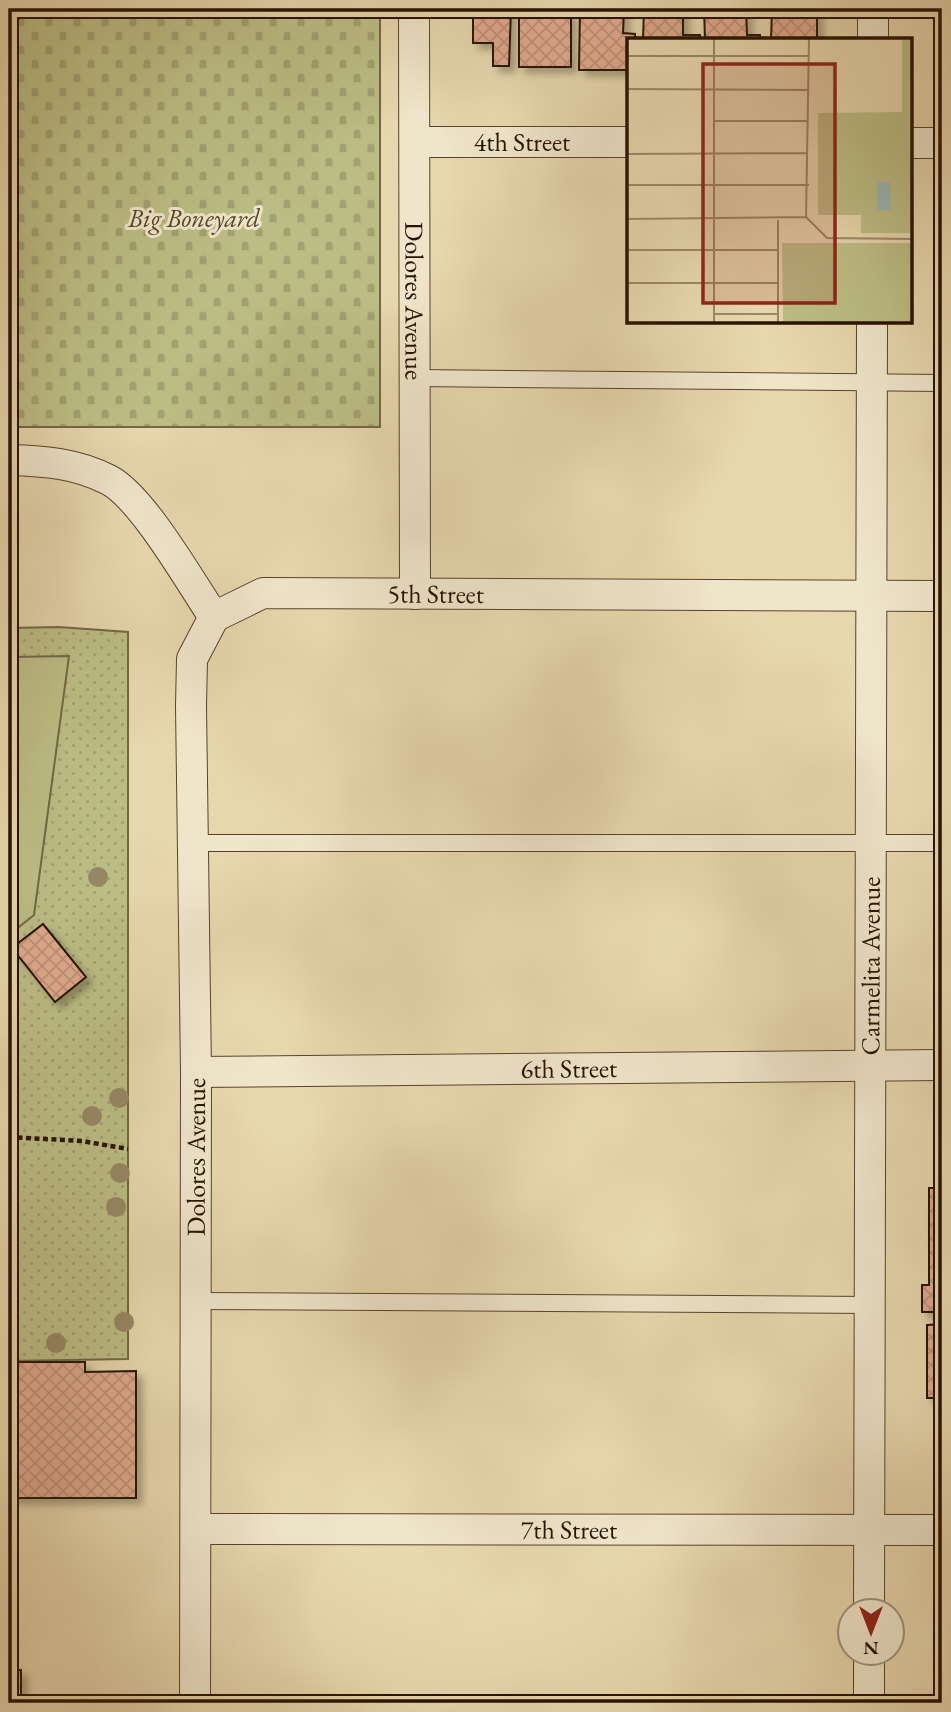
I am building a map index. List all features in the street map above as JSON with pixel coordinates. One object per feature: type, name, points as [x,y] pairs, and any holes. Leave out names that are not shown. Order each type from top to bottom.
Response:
[{"type":"street","name":"Dolores Avenue","points":[[414,9],[415,594]]},
{"type":"street","points":[[873,9],[873,38]]},
{"type":"street","name":"4th Street","points":[[415,142],[627,142]]},
{"type":"street","points":[[912,143],[942,143]]},
{"type":"street","name":"Carmelita Avenue","points":[[869,1596],[872,324]]},
{"type":"street","points":[[9,460],[60,462],[111,481],[144,512],[214,617]]},
{"type":"street","name":"5th Street","points":[[214,617],[263,593],[942,596]]},
{"type":"street","name":"Dolores Avenue","points":[[195,1703],[196,1072],[192,659],[214,617]]},
{"type":"street","name":"6th Street","points":[[196,1072],[942,1065]]},
{"type":"street","name":"7th Street","points":[[196,1529],[942,1530]]},
{"type":"street","points":[[869,1666],[869,1703]]},
{"type":"lane","points":[[415,378],[942,383]]},
{"type":"lane","points":[[192,842],[942,843]]},
{"type":"lane","points":[[196,1301],[870,1305]]},
{"type":"path","points":[[9,1137],[82,1141],[128,1149]]},
{"type":"green space","name":"Big Boneyard","points":[[9,9],[380,9],[380,427],[9,427]]},
{"type":"green space","points":[[59,627],[128,632],[128,1359],[9,1361],[9,628]]},
{"type":"green space","points":[[69,656],[34,915],[9,935],[9,657]]},
{"type":"building","points":[[473,9],[511,9],[509,66],[493,66],[493,43],[473,43]]},
{"type":"building","points":[[580,9],[624,9],[623,33],[635,34],[635,38],[627,38],[627,70],[579,70]]},
{"type":"building","points":[[644,9],[683,9],[683,35],[700,35],[700,38],[643,38]]},
{"type":"building","points":[[704,9],[746,9],[747,35],[760,35],[760,38],[705,38]]},
{"type":"building","points":[[772,9],[817,9],[817,38],[771,38]]},
{"type":"building","points":[[519,10],[571,10],[571,67],[519,67]]},
{"type":"building","points":[[43,924],[86,977],[55,1002],[12,948]]},
{"type":"building","points":[[929,1188],[942,1188],[942,1312],[922,1312],[922,1285],[929,1285]]},
{"type":"building","points":[[942,1324],[942,1398],[927,1398],[927,1325]]},
{"type":"building","points":[[9,1362],[85,1362],[85,1372],[136,1371],[136,1498],[9,1498]]},
{"type":"building","points":[[9,1670],[21,1670],[21,1703],[9,1703]]}]
